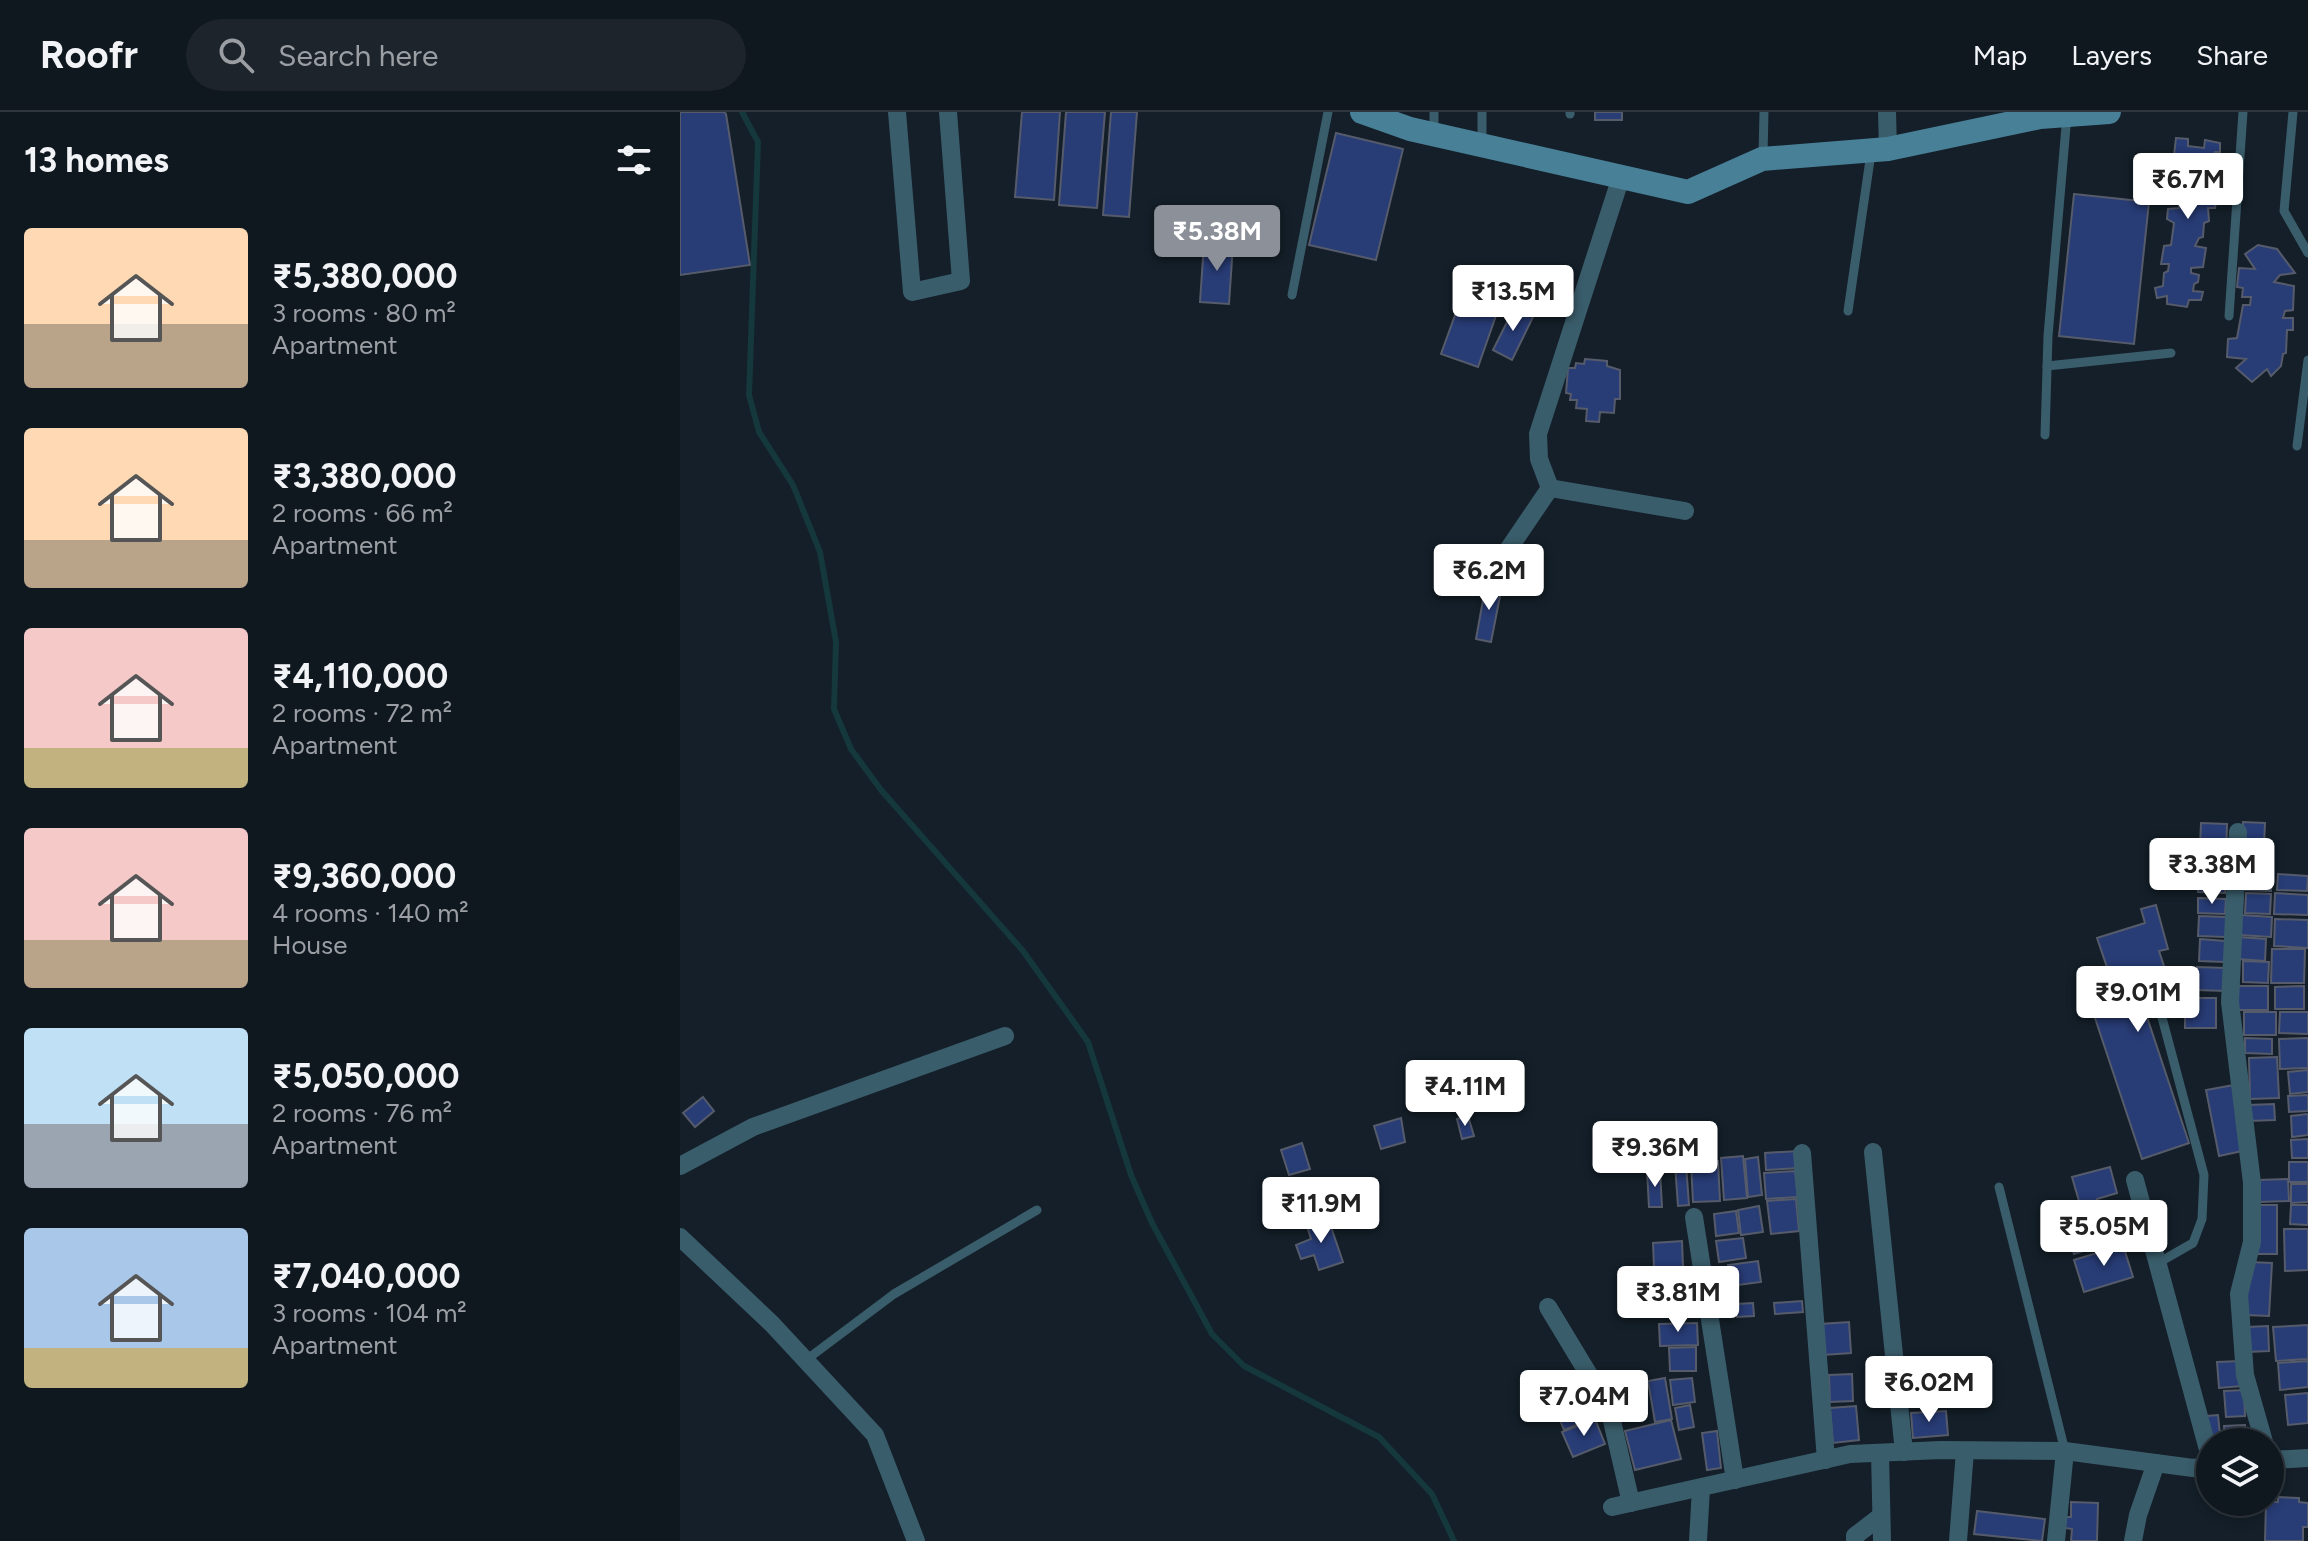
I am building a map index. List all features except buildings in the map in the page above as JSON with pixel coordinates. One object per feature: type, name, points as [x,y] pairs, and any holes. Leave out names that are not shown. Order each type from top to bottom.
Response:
[{"type":"street","points":[[897,112],[912,292],[961,281],[948,112]]},
{"type":"street","points":[[1362,112],[1410,129],[1434,123],[1482,145],[1688,192],[1762,159],[1879,150],[2038,115],[2109,112]]},
{"type":"street","points":[[1879,150],[1887,112]]},
{"type":"street","points":[[1550,488],[1539,459],[1538,434],[1621,177]]},
{"type":"street","points":[[1550,488],[1685,511]]},
{"type":"street","points":[[1495,569],[1550,488]]},
{"type":"street","points":[[2238,832],[2230,1002],[2252,1183],[2252,1242],[2239,1294],[2245,1375],[2260,1428]]},
{"type":"street","points":[[680,1166],[753,1127],[1005,1036]]},
{"type":"street","points":[[1873,1152],[1904,1452]]},
{"type":"street","points":[[1802,1153],[1826,1460]]},
{"type":"street","points":[[2135,1180],[2202,1428]]},
{"type":"street","points":[[1694,1217],[1735,1480]]},
{"type":"street","points":[[680,1237],[772,1324],[875,1435],[916,1541]]},
{"type":"street","points":[[1548,1307],[1609,1408],[1631,1503]]},
{"type":"street","points":[[1958,1541],[1965,1451]]},
{"type":"street","points":[[2056,1541],[2065,1451]]},
{"type":"street","points":[[1612,1507],[1850,1454],[2065,1451],[2196,1468]]},
{"type":"street","points":[[1880,1453],[1882,1541]]},
{"type":"street","points":[[2284,1459],[2308,1458]]},
{"type":"street","points":[[2133,1541],[2138,1515],[2156,1463]]},
{"type":"street","points":[[1698,1541],[1701,1488]]},
{"type":"street","points":[[1855,1541],[1855,1536],[1881,1516]]},
{"type":"lane","points":[[1292,295],[1328,112]]},
{"type":"lane","points":[[1482,112],[1482,145]]},
{"type":"lane","points":[[1762,159],[1764,112]]},
{"type":"lane","points":[[2229,316],[2243,112]]},
{"type":"lane","points":[[2293,112],[2284,211],[2308,253]]},
{"type":"lane","points":[[2045,435],[2047,366],[2067,115]]},
{"type":"lane","points":[[1848,311],[1879,150]]},
{"type":"lane","points":[[2047,366],[2171,353]]},
{"type":"lane","points":[[2297,446],[2308,360]]},
{"type":"lane","points":[[2156,995],[2204,1175],[2202,1219],[2193,1243],[2158,1263]]},
{"type":"lane","points":[[1999,1187],[2065,1451]]},
{"type":"lane","points":[[806,1360],[894,1294],[1037,1210]]},
{"type":"waterway","points":[[742,112],[758,142],[749,395],[759,432],[793,485],[820,552],[836,642],[834,709],[851,749],[881,790],[1023,951],[1088,1042],[1131,1175],[1152,1223],[1212,1334],[1244,1366],[1379,1437],[1432,1494],[1454,1541]]}]
